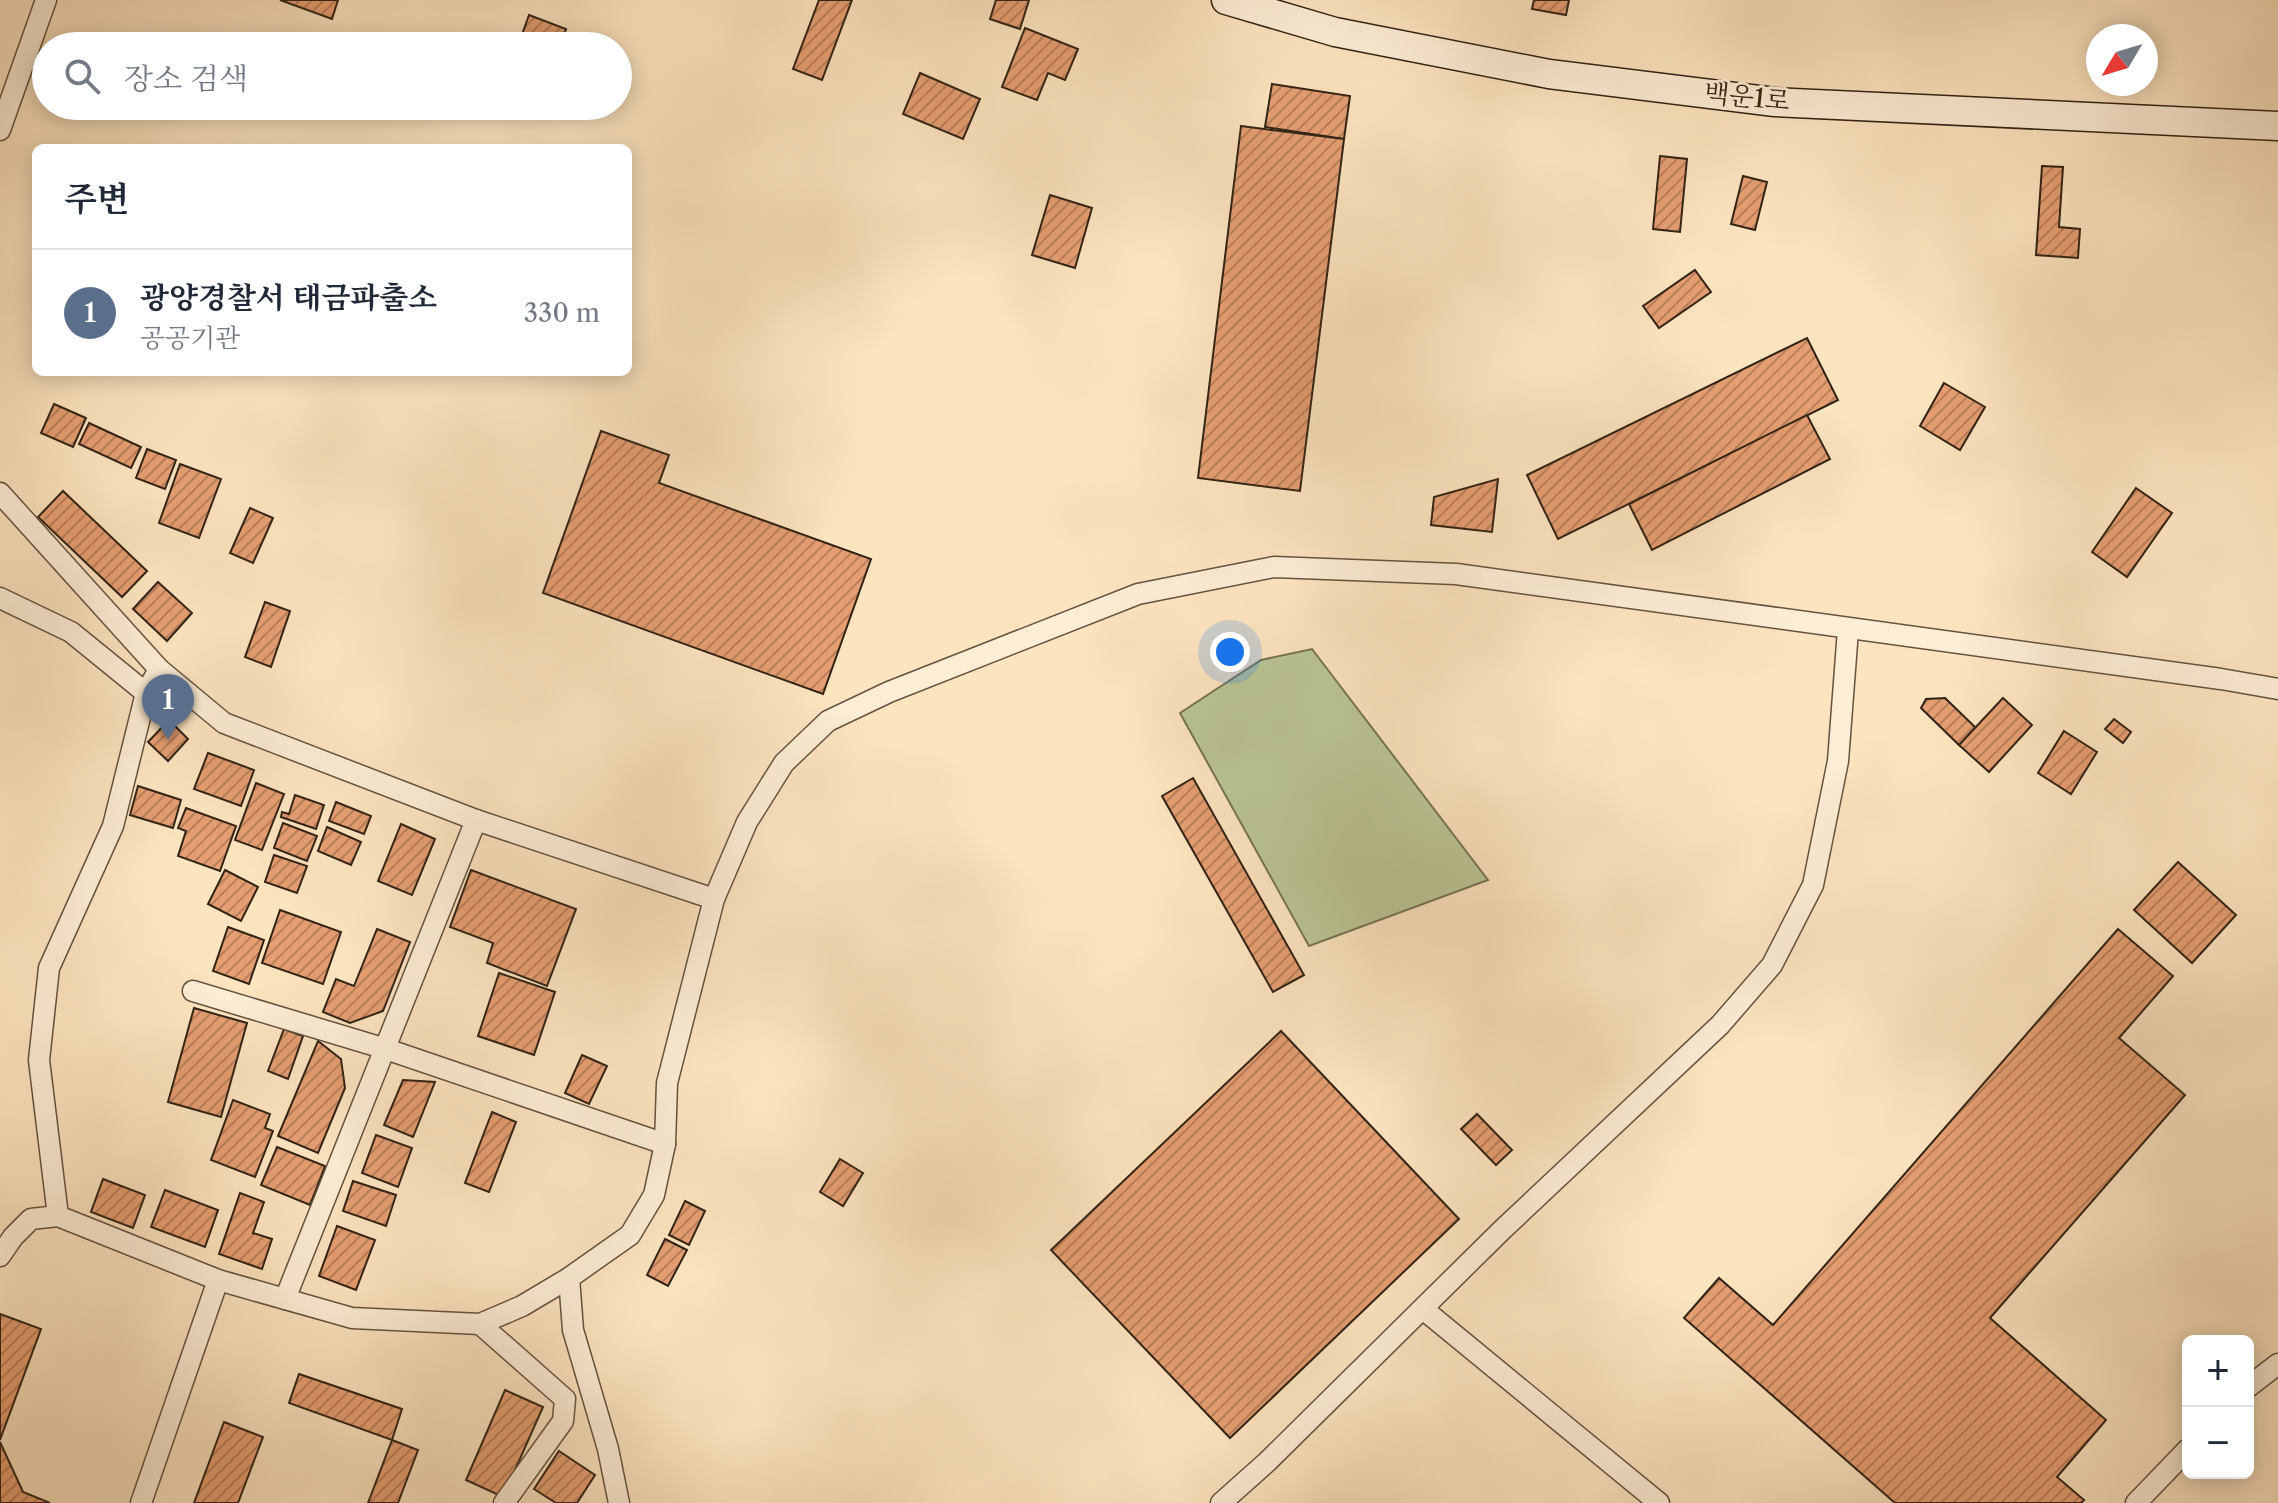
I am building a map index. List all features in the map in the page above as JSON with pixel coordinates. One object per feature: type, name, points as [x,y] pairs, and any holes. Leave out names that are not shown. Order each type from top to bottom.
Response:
[{"type":"main road","name":"백운1로","points":[[1226,0],[1335,32],[1549,74],[1760,100],[2278,126]]},
{"type":"street","points":[[35,32],[46,0]]},
{"type":"street","points":[[0,130],[32,40]]},
{"type":"street","points":[[0,493],[159,669],[224,723],[476,820],[714,899]]},
{"type":"street","points":[[0,1256],[31,1219],[58,1216],[218,1280],[352,1318],[480,1324],[522,1306],[569,1278],[630,1235],[654,1195],[665,1144],[667,1083],[714,899],[747,822],[784,763],[828,721],[889,692],[1138,594],[1274,567],[1456,574],[2278,689]]},
{"type":"street","points":[[0,598],[71,632],[146,693]]},
{"type":"street","points":[[1221,1503],[1720,1025],[1772,965],[1813,885],[1838,761],[1848,630]]},
{"type":"street","points":[[58,1216],[39,1060],[49,968],[113,826],[146,693],[159,669]]},
{"type":"street","points":[[285,1299],[476,820]]},
{"type":"street","points":[[193,991],[386,1049],[665,1144]]},
{"type":"street","points":[[569,1278],[573,1330],[608,1449],[619,1503]]},
{"type":"street","points":[[141,1503],[218,1280]]},
{"type":"street","points":[[1423,1309],[1659,1503]]},
{"type":"street","points":[[480,1324],[565,1399],[563,1421],[504,1503]]},
{"type":"street","points":[[2254,1382],[2278,1364]]},
{"type":"street","points":[[2136,1503],[2182,1455]]},
{"type":"green space","points":[[1312,649],[1488,880],[1309,946],[1180,713],[1261,660]]},
{"type":"building","points":[[280,0],[338,0],[332,19]]},
{"type":"building","points":[[819,0],[852,0],[822,80],[793,69]]},
{"type":"building","points":[[996,0],[1029,0],[1020,29],[990,19]]},
{"type":"building","points":[[1534,0],[1569,0],[1566,15],[1532,9]]},
{"type":"building","points":[[529,15],[566,29],[565,32],[523,32]]},
{"type":"building","points":[[1025,28],[1078,49],[1065,80],[1048,73],[1037,100],[1002,87]]},
{"type":"building","points":[[920,73],[980,99],[963,139],[903,114]]},
{"type":"building","points":[[1272,84],[1350,96],[1344,139],[1265,127]]},
{"type":"building","points":[[1241,126],[1344,139],[1300,491],[1198,478]]},
{"type":"building","points":[[1660,156],[1687,159],[1680,232],[1653,229]]},
{"type":"building","points":[[2042,166],[2063,167],[2059,227],[2080,229],[2078,258],[2036,255]]},
{"type":"building","points":[[1743,176],[1767,182],[1755,230],[1731,224]]},
{"type":"building","points":[[1050,195],[1092,208],[1075,268],[1032,255]]},
{"type":"building","points":[[1695,270],[1711,292],[1659,328],[1643,306]]},
{"type":"building","points":[[1807,338],[1838,400],[1558,539],[1527,475]]},
{"type":"building","points":[[1944,383],[1985,407],[1960,450],[1920,426]]},
{"type":"building","points":[[54,404],[86,418],[73,447],[41,433]]},
{"type":"building","points":[[1807,415],[1830,459],[1652,550],[1629,504]]},
{"type":"building","points":[[89,423],[141,447],[131,468],[79,444]]},
{"type":"building","points":[[601,431],[669,455],[659,483],[871,559],[823,694],[543,593]]},
{"type":"building","points":[[147,449],[176,460],[165,489],[136,478]]},
{"type":"building","points":[[180,464],[221,479],[199,538],[159,523]]},
{"type":"building","points":[[1498,479],[1492,532],[1431,525],[1434,497]]},
{"type":"building","points":[[2136,488],[2172,513],[2127,577],[2092,552]]},
{"type":"building","points":[[63,491],[147,571],[122,597],[38,517]]},
{"type":"building","points":[[250,508],[273,518],[253,563],[230,553]]},
{"type":"building","points":[[158,582],[192,613],[167,641],[133,609]]},
{"type":"building","points":[[265,602],[290,611],[271,667],[245,657]]},
{"type":"building","points":[[1945,698],[1976,728],[1959,745],[1921,708],[1926,699]]},
{"type":"building","points":[[2003,698],[2032,725],[1989,772],[1959,745]]},
{"type":"building","points":[[2114,719],[2131,732],[2123,743],[2105,729]]},
{"type":"building","points":[[169,720],[188,739],[168,761],[148,742]]},
{"type":"building","points":[[2064,731],[2097,752],[2071,794],[2038,773]]},
{"type":"building","points":[[208,753],[254,770],[241,806],[194,789]]},
{"type":"building","points":[[1193,778],[1304,975],[1273,992],[1162,796]]},
{"type":"building","points":[[256,783],[284,794],[262,850],[235,840]]},
{"type":"building","points":[[138,786],[181,800],[173,828],[130,815]]},
{"type":"building","points":[[295,795],[324,805],[316,829],[281,817],[282,812],[289,814]]},
{"type":"building","points":[[336,802],[371,816],[364,834],[329,821]]},
{"type":"building","points":[[186,808],[236,826],[220,871],[178,856],[186,831],[178,828]]},
{"type":"building","points":[[283,823],[317,836],[307,861],[274,848]]},
{"type":"building","points":[[401,824],[435,839],[412,895],[378,881]]},
{"type":"building","points":[[327,827],[361,842],[351,865],[318,851]]},
{"type":"building","points":[[274,855],[307,866],[297,893],[265,882]]},
{"type":"building","points":[[2178,862],[2236,915],[2192,963],[2134,910]]},
{"type":"building","points":[[225,870],[258,887],[241,921],[208,904]]},
{"type":"building","points":[[471,870],[576,909],[547,986],[487,963],[493,943],[450,927]]},
{"type":"building","points":[[280,910],[341,932],[323,984],[262,963]]},
{"type":"building","points":[[228,927],[264,940],[249,984],[213,971]]},
{"type":"building","points":[[377,929],[410,942],[383,1011],[350,1023],[323,1012],[336,979],[354,986]]},
{"type":"building","points":[[2118,929],[2173,976],[2119,1038],[2185,1095],[1990,1318],[2106,1420],[2057,1477],[2084,1500],[2081,1503],[1895,1503],[1684,1318],[1719,1278],[1773,1325]]},
{"type":"building","points":[[499,973],[555,992],[534,1055],[478,1036]]},
{"type":"building","points":[[194,1008],[247,1023],[221,1117],[168,1102]]},
{"type":"building","points":[[284,1029],[303,1036],[288,1079],[268,1071]]},
{"type":"building","points":[[1281,1031],[1459,1219],[1230,1438],[1051,1250]]},
{"type":"building","points":[[318,1041],[341,1059],[345,1088],[318,1153],[278,1136]]},
{"type":"building","points":[[582,1055],[607,1066],[589,1104],[565,1093]]},
{"type":"building","points":[[403,1080],[435,1082],[413,1137],[384,1125]]},
{"type":"building","points":[[233,1100],[270,1114],[265,1128],[273,1131],[255,1177],[211,1160]]},
{"type":"building","points":[[492,1112],[516,1122],[489,1192],[465,1183]]},
{"type":"building","points":[[1477,1114],[1512,1150],[1496,1165],[1461,1129]]},
{"type":"building","points":[[376,1135],[412,1148],[398,1187],[362,1173]]},
{"type":"building","points":[[277,1147],[325,1166],[310,1205],[261,1185]]},
{"type":"building","points":[[840,1159],[863,1173],[843,1206],[820,1192]]},
{"type":"building","points":[[103,1179],[145,1195],[133,1228],[91,1212]]},
{"type":"building","points":[[353,1181],[396,1195],[386,1226],[343,1211]]},
{"type":"building","points":[[165,1190],[218,1210],[205,1247],[151,1227]]},
{"type":"building","points":[[240,1193],[264,1202],[253,1233],[272,1239],[262,1269],[219,1254]]},
{"type":"building","points":[[685,1201],[705,1211],[689,1245],[669,1235]]},
{"type":"building","points":[[337,1226],[375,1240],[356,1290],[319,1276]]},
{"type":"building","points":[[665,1239],[687,1250],[668,1286],[647,1275]]},
{"type":"building","points":[[0,1314],[41,1329],[0,1440]]},
{"type":"building","points":[[299,1374],[402,1409],[392,1440],[289,1403]]},
{"type":"building","points":[[505,1390],[543,1407],[503,1497],[466,1480]]},
{"type":"building","points":[[224,1422],[263,1437],[238,1503],[194,1503]]},
{"type":"building","points":[[392,1440],[418,1450],[398,1503],[368,1503]]},
{"type":"building","points":[[0,1442],[23,1492],[50,1503],[0,1503]]},
{"type":"building","points":[[559,1451],[595,1475],[577,1503],[556,1503],[534,1489]]},
{"type":"place","name":"광양경찰서 태금파출소","points":[[168,740]]}]
